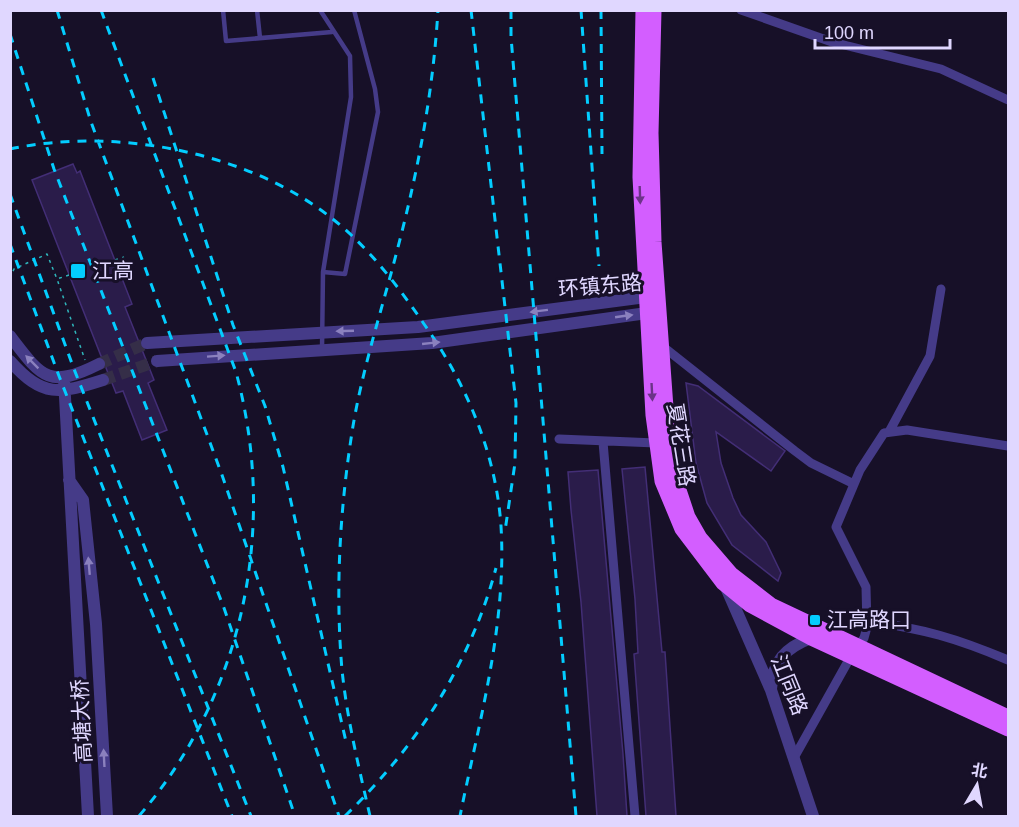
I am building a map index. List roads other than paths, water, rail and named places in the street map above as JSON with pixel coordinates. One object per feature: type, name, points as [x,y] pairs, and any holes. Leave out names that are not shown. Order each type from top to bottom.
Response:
[{"type":"main road","name":"夏花三路","points":[[643,10],[640,166],[650,305],[656,443],[662,481],[674,514],[693,547],[727,578],[750,605],[811,638],[854,652],[1008,717]]},
{"type":"main road","name":"夏花三路","points":[[654,10],[650,305],[661,345],[668,446],[675,483],[693,526],[727,578],[854,652],[1008,729]]},
{"type":"street","points":[[741,10],[832,42],[941,69],[1008,100]]},
{"type":"street","points":[[889,432],[930,356],[942,290]]},
{"type":"street","name":"环镇东路","points":[[147,343],[441,325],[650,305]]},
{"type":"street","name":"环镇东路","points":[[157,361],[432,343],[650,305]]},
{"type":"street","points":[[10,336],[38,369],[64,385],[103,380]]},
{"type":"street","points":[[661,345],[795,451],[812,463],[854,484]]},
{"type":"street","points":[[10,361],[37,386],[54,391],[94,367]]},
{"type":"street","name":"高塘大桥","points":[[64,385],[88,816]]},
{"type":"street","points":[[795,756],[864,638],[867,621],[866,586],[836,527],[854,484],[884,433],[907,430],[1008,446]]},
{"type":"street","points":[[559,439],[656,443]]},
{"type":"street","points":[[603,442],[635,816]]},
{"type":"street","name":"高塘大桥","points":[[69,480],[83,500],[96,624],[107,816]]},
{"type":"street","name":"江同路","points":[[727,578],[795,756],[813,816]]},
{"type":"street","points":[[867,621],[920,628],[954,638],[1008,660]]},
{"type":"street","points":[[771,690],[772,675],[781,655],[798,643],[811,638]]},
{"type":"lane","points":[[223,10],[226,42],[332,32]]},
{"type":"lane","points":[[257,10],[260,38]]},
{"type":"lane","points":[[320,10],[332,32],[350,56],[351,97],[323,272],[322,350]]},
{"type":"lane","points":[[323,272],[345,274],[378,111],[375,88],[354,10]]},
{"type":"tunnel","points":[[99,364],[147,343]]},
{"type":"tunnel","points":[[103,380],[157,361]]},
{"type":"railway","points":[[57,10],[91,122],[222,475],[339,816]]},
{"type":"railway","points":[[101,10],[236,372],[248,431],[253,490],[251,548],[243,606],[227,663],[204,717],[175,768],[139,816]]},
{"type":"railway","points":[[370,816],[350,725],[342,670],[339,609],[342,517],[357,404],[405,221],[418,161],[428,102],[438,10]]},
{"type":"railway","points":[[471,10],[516,403],[515,463],[505,531]]},
{"type":"railway","points":[[511,10],[511,37],[576,816]]},
{"type":"railway","points":[[581,10],[599,266]]},
{"type":"railway","points":[[601,10],[602,154]]},
{"type":"railway","points":[[10,34],[54,169],[224,608],[295,816]]},
{"type":"railway","points":[[153,78],[233,325],[265,406],[283,467],[347,746]]},
{"type":"railway","points":[[10,149],[52,143],[95,141],[140,144],[184,151],[227,163],[268,180],[306,200],[340,225],[364,247],[424,324],[466,395],[486,446],[493,472],[501,526],[502,563],[496,636],[460,816]]},
{"type":"railway","points":[[10,194],[74,369],[251,816]]},
{"type":"railway","points":[[10,244],[59,376],[232,816]]},
{"type":"railway","points":[[345,816],[395,762],[417,733],[456,671],[485,604],[496,568]]},
{"type":"place","name":"江高","points":[[78,271]]},
{"type":"place","name":"江高路口","points":[[815,620]]}]
